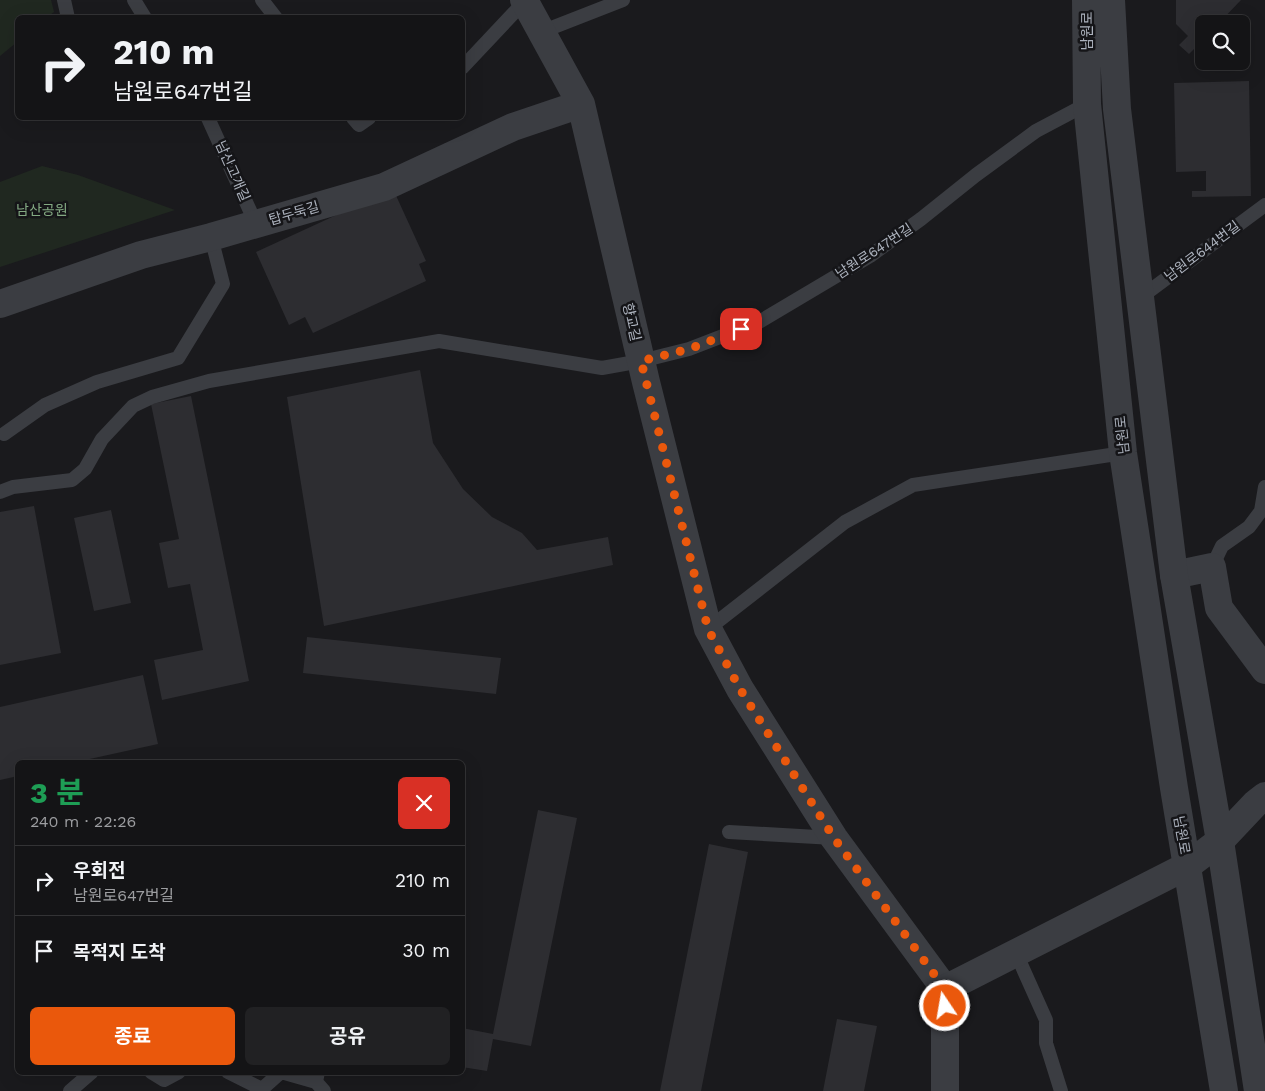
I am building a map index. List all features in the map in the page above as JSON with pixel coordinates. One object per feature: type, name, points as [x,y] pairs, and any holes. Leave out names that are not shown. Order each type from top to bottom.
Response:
[{"type":"street","name":"남원로","points":[[1086,0],[1087,104],[1123,453],[1174,788],[1224,1091]]},
{"type":"street","name":"남원로","points":[[1111,0],[1117,109],[1174,575],[1220,841],[1258,1091]]},
{"type":"street","name":"향교길","points":[[525,1],[581,104],[641,361],[708,629],[740,689],[834,838],[945,989]]},
{"type":"street","name":"탑두둑길","points":[[0,304],[141,255],[211,237],[384,187],[513,127],[581,104]]},
{"type":"street","points":[[1174,575],[1212,566],[1219,608],[1265,670]]},
{"type":"street","points":[[1220,841],[1265,796]]},
{"type":"street","name":"남원로","points":[[945,989],[1187,866],[1220,841]]},
{"type":"street","points":[[945,989],[945,1091]]},
{"type":"lane","points":[[64,0],[67,15]]},
{"type":"lane","points":[[134,0],[144,15]]},
{"type":"lane","points":[[262,0],[274,15]]},
{"type":"lane","points":[[541,32],[623,0]]},
{"type":"lane","name":"향교길","points":[[465,65],[525,1]]},
{"type":"lane","name":"남원로647번길","points":[[0,492],[14,486],[72,480],[85,469],[102,439],[133,406],[152,398],[209,381],[439,341],[602,368],[689,349],[759,322],[870,256],[922,219],[976,175],[1036,131],[1087,104]]},
{"type":"lane","name":"남산고개길","points":[[209,120],[256,224]]},
{"type":"lane","points":[[354,120],[358,125],[366,120]]},
{"type":"lane","name":"남원로644번길","points":[[1140,298],[1264,207]]},
{"type":"lane","points":[[4,434],[44,405],[62,397],[97,382],[178,358],[222,284],[211,237]]},
{"type":"lane","points":[[708,629],[845,522],[913,485],[1123,453]]},
{"type":"lane","points":[[1212,566],[1222,546],[1249,527],[1261,511],[1265,487]]},
{"type":"lane","points":[[729,832],[834,838]]},
{"type":"lane","points":[[1016,953],[1046,1020],[1046,1043],[1061,1091]]},
{"type":"lane","points":[[70,1091],[89,1075]]},
{"type":"lane","points":[[156,1075],[164,1080],[174,1075]]},
{"type":"lane","points":[[234,1075],[262,1089],[278,1075]]},
{"type":"lane","points":[[234,1075],[238,1091]]},
{"type":"lane","points":[[292,1075],[319,1082]]},
{"type":"green space","points":[[0,0],[51,0],[54,12],[50,15],[15,15],[15,44],[0,56]]},
{"type":"green space","name":"남산공원","points":[[42,166],[78,175],[175,210],[0,267],[0,182]]},
{"type":"building","points":[[1176,0],[1241,0],[1227,15],[1195,15],[1195,48],[1189,54],[1179,45],[1188,36],[1176,24]]},
{"type":"building","points":[[1249,81],[1251,196],[1192,197],[1192,191],[1206,191],[1206,171],[1176,172],[1174,83]]},
{"type":"building","points":[[393,189],[426,261],[419,264],[426,281],[313,333],[305,317],[289,325],[256,252]]},
{"type":"building","points":[[420,370],[433,443],[463,489],[492,517],[522,533],[537,550],[608,537],[613,565],[324,626],[287,397]]},
{"type":"building","points":[[191,396],[249,681],[162,700],[154,660],[203,650],[190,584],[168,588],[159,543],[179,539],[151,404]]},
{"type":"building","points":[[34,506],[61,653],[0,665],[0,512]]},
{"type":"building","points":[[111,510],[131,603],[94,611],[74,518]]},
{"type":"building","points":[[307,637],[501,658],[496,694],[303,673]]},
{"type":"building","points":[[143,675],[158,744],[85,760],[15,760],[15,777],[0,780],[0,707]]},
{"type":"building","points":[[538,810],[577,818],[531,1046],[493,1039],[487,1071],[465,1067],[465,1029],[493,1034]]},
{"type":"building","points":[[709,844],[748,852],[701,1091],[660,1091]]},
{"type":"building","points":[[837,1019],[877,1026],[864,1091],[823,1091]]},
{"type":"route","points":[[741,329],[689,349],[641,361],[708,629],[740,689],[834,838],[945,989],[945,1006]]}]
